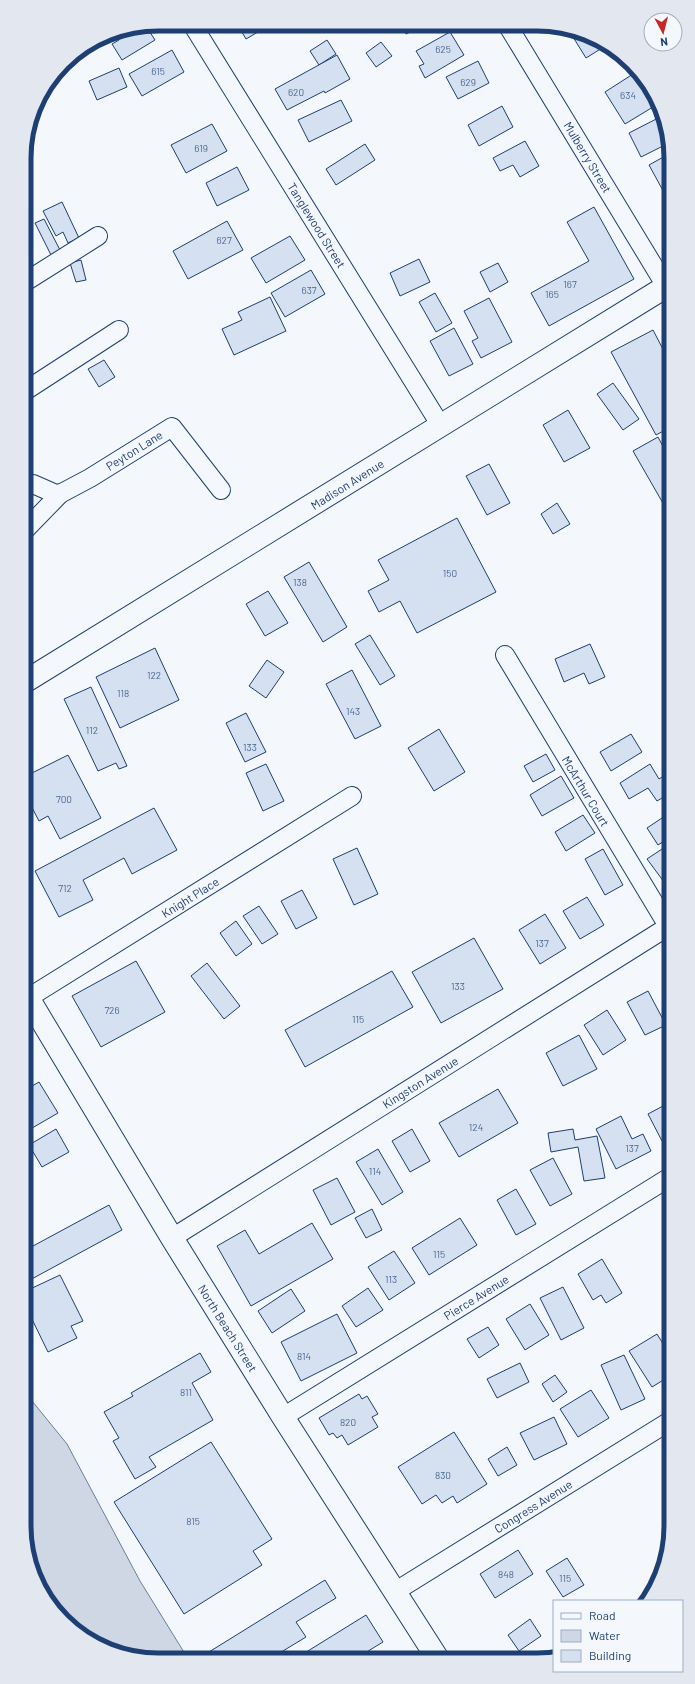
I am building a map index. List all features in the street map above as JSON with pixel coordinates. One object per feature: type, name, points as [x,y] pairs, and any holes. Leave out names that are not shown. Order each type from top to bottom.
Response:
[{"type":"street","name":"Tanglewood Street","points":[[196,31],[441,426]]},
{"type":"street","name":"Mulberry Street","points":[[511,31],[664,282]]},
{"type":"street","points":[[31,278],[98,236]]},
{"type":"street","name":"Madison Avenue","points":[[31,678],[664,289]]},
{"type":"street","points":[[31,387],[119,330]]},
{"type":"street","name":"Peyton Lane","points":[[61,493],[90,478],[172,427],[221,490]]},
{"type":"street","points":[[31,484],[58,495],[61,493]]},
{"type":"street","points":[[31,524],[61,493]]},
{"type":"street","name":"McArthur Court","points":[[505,655],[664,919]]},
{"type":"street","name":"Knight Place","points":[[31,995],[352,796]]},
{"type":"street","name":"Kingston Avenue","points":[[172,1238],[664,929]]},
{"type":"street","name":"North Beach Street","points":[[31,1004],[172,1238],[283,1416],[434,1653]]},
{"type":"street","name":"Pierce Avenue","points":[[283,1416],[664,1181]]},
{"type":"street","name":"Congress Avenue","points":[[396,1591],[664,1425]]},
{"type":"water","points":[[31,1400],[67,1444],[140,1581],[185,1653],[133,1651],[102,1640],[87,1632],[74,1622],[57,1603],[48,1590],[35,1559],[32,1543]]},
{"type":"building","points":[[150,31],[155,40],[122,60],[112,44],[119,40],[118,38],[133,33]]},
{"type":"building","points":[[241,31],[260,31],[246,39]]},
{"type":"building","points":[[404,31],[412,31],[406,34]]},
{"type":"building","points":[[450,32],[464,55],[425,78],[419,66],[424,64],[416,51]]},
{"type":"building","points":[[573,37],[586,41],[602,48],[586,58]]},
{"type":"building","points":[[327,40],[336,54],[319,65],[310,51]]},
{"type":"building","points":[[381,42],[392,56],[376,67],[366,53]]},
{"type":"building","points":[[172,50],[184,72],[142,96],[129,74]]},
{"type":"building","points":[[337,55],[350,79],[325,93],[324,91],[287,110],[275,89]]},
{"type":"building","points":[[478,61],[489,83],[458,99],[446,77]]},
{"type":"building","points":[[119,68],[127,87],[97,100],[89,81]]},
{"type":"building","points":[[632,74],[653,107],[625,124],[605,92]]},
{"type":"building","points":[[341,100],[352,121],[309,142],[298,120]]},
{"type":"building","points":[[502,106],[513,127],[479,146],[468,125]]},
{"type":"building","points":[[657,118],[663,146],[641,157],[629,133]]},
{"type":"building","points":[[212,124],[227,151],[186,173],[171,145]]},
{"type":"building","points":[[525,141],[539,166],[520,177],[513,165],[500,171],[493,158]]},
{"type":"building","points":[[365,144],[375,160],[336,185],[326,169]]},
{"type":"building","points":[[664,157],[664,192],[649,165]]},
{"type":"building","points":[[237,167],[249,190],[217,206],[206,183]]},
{"type":"building","points":[[62,202],[79,238],[68,243],[63,232],[56,236],[43,211]]},
{"type":"building","points":[[594,207],[634,279],[549,326],[531,293],[589,261],[567,222]]},
{"type":"building","points":[[44,219],[60,250],[51,255],[35,223]]},
{"type":"building","points":[[227,221],[243,250],[188,279],[173,251]]},
{"type":"building","points":[[290,236],[305,260],[266,283],[251,258]]},
{"type":"building","points":[[419,259],[430,282],[400,296],[390,273]]},
{"type":"building","points":[[81,260],[86,280],[76,282],[70,263]]},
{"type":"building","points":[[498,263],[508,282],[490,292],[480,272]]},
{"type":"building","points":[[311,270],[325,294],[285,317],[271,293]]},
{"type":"building","points":[[435,293],[452,323],[436,332],[419,302]]},
{"type":"building","points":[[270,297],[286,331],[234,355],[222,329],[242,320],[238,312]]},
{"type":"building","points":[[489,298],[512,342],[481,358],[472,341],[478,338],[464,311]]},
{"type":"building","points":[[454,328],[473,364],[449,376],[430,341]]},
{"type":"building","points":[[653,330],[664,351],[664,431],[656,435],[611,352]]},
{"type":"building","points":[[104,360],[115,377],[99,387],[88,369]]},
{"type":"building","points":[[613,383],[639,419],[623,430],[597,394]]},
{"type":"building","points":[[568,410],[590,448],[564,462],[543,425]]},
{"type":"building","points":[[658,437],[664,448],[664,505],[633,451]]},
{"type":"building","points":[[489,464],[510,503],[487,515],[466,476]]},
{"type":"building","points":[[557,503],[570,524],[553,534],[541,514]]},
{"type":"building","points":[[457,518],[496,592],[417,633],[400,601],[379,612],[368,591],[389,580],[378,560]]},
{"type":"building","points":[[309,562],[347,627],[323,642],[284,577]]},
{"type":"building","points":[[268,591],[288,623],[265,636],[246,604]]},
{"type":"building","points":[[370,635],[395,676],[380,685],[355,644]]},
{"type":"building","points":[[590,644],[605,677],[589,684],[584,673],[564,682],[555,659]]},
{"type":"building","points":[[155,648],[179,700],[120,728],[96,677]]},
{"type":"building","points":[[267,660],[284,672],[266,698],[249,686]]},
{"type":"building","points":[[352,670],[381,726],[355,739],[326,684]]},
{"type":"building","points":[[91,687],[127,766],[119,769],[116,763],[98,771],[64,699]]},
{"type":"building","points":[[246,713],[266,752],[245,762],[226,723]]},
{"type":"building","points":[[439,729],[465,772],[434,791],[408,748]]},
{"type":"building","points":[[631,734],[642,752],[611,771],[600,752]]},
{"type":"building","points":[[546,754],[555,770],[533,782],[524,766]]},
{"type":"building","points":[[68,755],[101,818],[60,839],[48,816],[39,821],[31,806],[31,774]]},
{"type":"building","points":[[266,764],[284,801],[263,811],[246,773]]},
{"type":"building","points":[[650,764],[659,779],[664,776],[664,797],[657,801],[648,788],[629,799],[620,783]]},
{"type":"building","points":[[561,776],[574,798],[542,816],[530,795]]},
{"type":"building","points":[[154,808],[177,850],[132,874],[124,858],[83,880],[93,900],[59,917],[35,871]]},
{"type":"building","points":[[583,815],[595,833],[566,851],[555,832]]},
{"type":"building","points":[[662,818],[664,821],[664,841],[658,845],[647,828]]},
{"type":"building","points":[[357,848],[378,894],[354,905],[333,859]]},
{"type":"building","points":[[664,848],[664,882],[647,859]]},
{"type":"building","points":[[603,849],[623,885],[605,895],[585,859]]},
{"type":"building","points":[[302,890],[317,918],[296,929],[281,901]]},
{"type":"building","points":[[587,897],[604,925],[580,939],[563,911]]},
{"type":"building","points":[[259,906],[278,934],[262,944],[243,916]]},
{"type":"building","points":[[545,914],[566,948],[540,964],[519,930]]},
{"type":"building","points":[[236,921],[252,944],[236,956],[220,933]]},
{"type":"building","points":[[474,938],[503,989],[441,1023],[412,972]]},
{"type":"building","points":[[136,961],[165,1012],[101,1047],[72,996]]},
{"type":"building","points":[[207,963],[240,1006],[224,1019],[191,976]]},
{"type":"building","points":[[392,971],[413,1007],[305,1067],[285,1030]]},
{"type":"building","points":[[648,991],[664,1021],[664,1026],[645,1035],[627,1002]]},
{"type":"building","points":[[607,1010],[626,1040],[603,1055],[584,1025]]},
{"type":"building","points":[[579,1035],[597,1069],[563,1086],[546,1053]]},
{"type":"building","points":[[39,1082],[58,1113],[31,1129],[31,1087]]},
{"type":"building","points":[[498,1089],[518,1123],[459,1157],[439,1123]]},
{"type":"building","points":[[663,1106],[664,1140],[662,1141],[648,1114]]},
{"type":"building","points":[[621,1116],[632,1139],[643,1134],[651,1151],[616,1169],[596,1129]]},
{"type":"building","points":[[56,1129],[69,1152],[42,1167],[31,1148],[31,1144]]},
{"type":"building","points":[[412,1129],[430,1161],[410,1172],[392,1141]]},
{"type":"building","points":[[573,1129],[575,1140],[597,1136],[605,1178],[584,1181],[578,1147],[551,1152],[548,1133]]},
{"type":"building","points":[[378,1149],[403,1192],[382,1205],[356,1162]]},
{"type":"building","points":[[553,1158],[572,1194],[550,1206],[530,1170]]},
{"type":"building","points":[[337,1178],[355,1212],[331,1225],[313,1190]]},
{"type":"building","points":[[516,1189],[536,1224],[516,1235],[497,1200]]},
{"type":"building","points":[[109,1205],[122,1230],[31,1279],[31,1242],[33,1246]]},
{"type":"building","points":[[372,1209],[382,1230],[366,1238],[355,1218]]},
{"type":"building","points":[[460,1218],[477,1245],[429,1275],[412,1248]]},
{"type":"building","points":[[312,1223],[333,1259],[251,1306],[217,1246],[245,1230],[259,1254]]},
{"type":"building","points":[[394,1251],[415,1283],[389,1300],[368,1267]]},
{"type":"building","points":[[602,1259],[622,1293],[606,1303],[601,1295],[593,1300],[578,1274]]},
{"type":"building","points":[[60,1275],[83,1321],[71,1326],[77,1338],[48,1352],[31,1317],[31,1289]]},
{"type":"building","points":[[563,1287],[584,1328],[561,1340],[540,1298]]},
{"type":"building","points":[[368,1288],[383,1310],[356,1327],[342,1306]]},
{"type":"building","points":[[291,1289],[305,1311],[272,1333],[258,1311]]},
{"type":"building","points":[[530,1304],[549,1335],[525,1350],[506,1319]]},
{"type":"building","points":[[337,1314],[357,1353],[301,1381],[281,1342]]},
{"type":"building","points":[[488,1327],[499,1345],[479,1358],[467,1339]]},
{"type":"building","points":[[657,1334],[664,1345],[664,1380],[652,1387],[629,1351]]},
{"type":"building","points":[[200,1353],[211,1372],[192,1383],[213,1420],[149,1457],[156,1467],[135,1479],[113,1441],[119,1438],[104,1412],[133,1396],[131,1393]]},
{"type":"building","points":[[624,1355],[645,1399],[621,1410],[601,1365]]},
{"type":"building","points":[[520,1363],[529,1382],[497,1398],[487,1379]]},
{"type":"building","points":[[555,1375],[567,1392],[553,1402],[542,1384]]},
{"type":"building","points":[[591,1390],[609,1418],[578,1437],[560,1409]]},
{"type":"building","points":[[359,1394],[362,1399],[367,1396],[378,1414],[372,1417],[378,1427],[348,1445],[342,1435],[337,1438],[333,1433],[329,1435],[319,1418]]},
{"type":"building","points":[[554,1417],[567,1444],[534,1460],[520,1433]]},
{"type":"building","points":[[454,1432],[487,1484],[457,1503],[453,1496],[442,1503],[436,1495],[422,1504],[398,1467]]},
{"type":"building","points":[[211,1442],[272,1539],[253,1551],[262,1565],[184,1614],[114,1502]]},
{"type":"building","points":[[507,1447],[517,1465],[498,1476],[488,1459]]},
{"type":"building","points":[[518,1550],[533,1574],[495,1598],[480,1574]]},
{"type":"building","points":[[567,1558],[584,1585],[563,1597],[546,1571]]},
{"type":"building","points":[[325,1580],[336,1598],[296,1622],[306,1637],[280,1653],[209,1652]]},
{"type":"building","points":[[366,1615],[383,1642],[365,1653],[305,1653]]},
{"type":"building","points":[[530,1619],[541,1636],[519,1651],[508,1635]]}]
